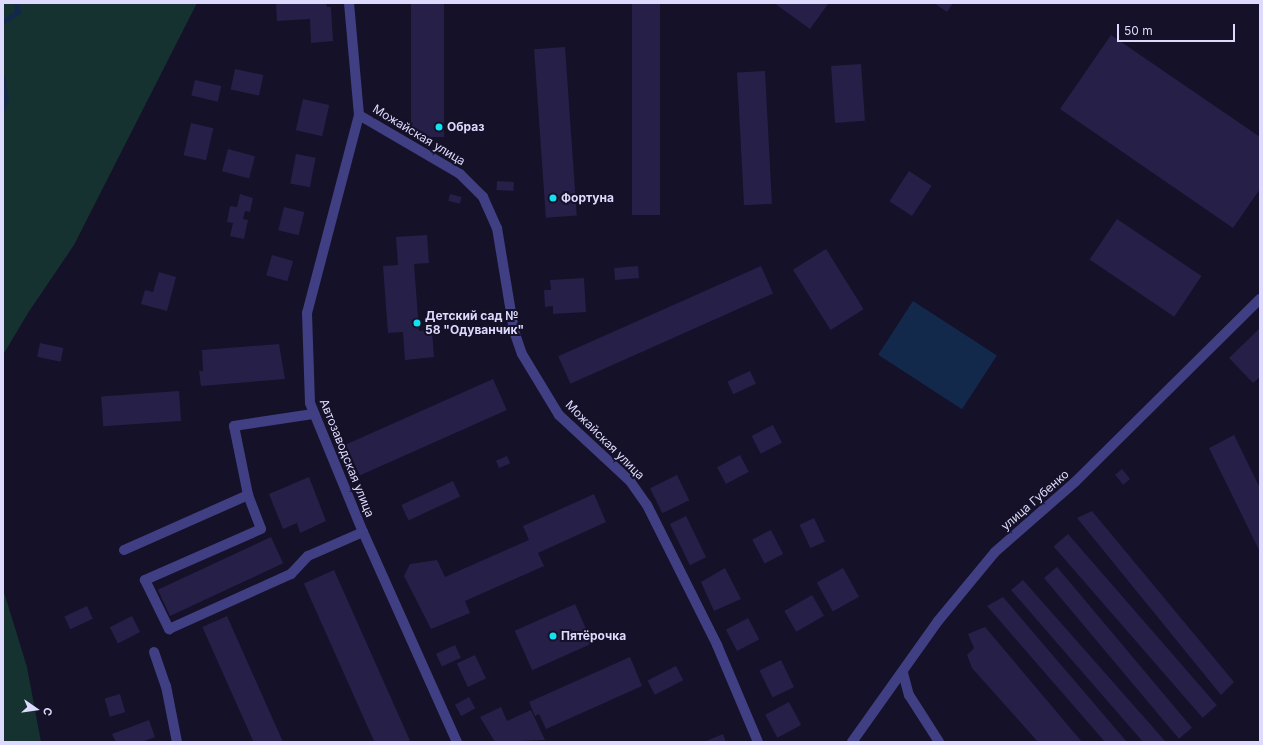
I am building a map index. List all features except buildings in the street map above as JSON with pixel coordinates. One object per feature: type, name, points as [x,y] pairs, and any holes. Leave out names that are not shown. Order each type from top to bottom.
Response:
[{"type":"street","name":"Автозаводская улица","points":[[349,3],[359,114],[307,313],[310,403],[313,414],[363,532],[457,742]]},
{"type":"street","name":"Можайская улица","points":[[359,114],[460,174],[483,197],[497,228],[514,331],[522,354],[559,415],[630,481],[647,505],[717,645],[758,742]]},
{"type":"street","name":"улица Губенко","points":[[852,742],[960,592],[995,552],[1075,482],[1260,299]]},
{"type":"street","points":[[313,414],[234,426],[248,494],[261,530],[145,580],[169,629],[291,574],[308,556],[363,532]]},
{"type":"street","points":[[124,550],[248,494]]},
{"type":"street","points":[[154,652],[166,686],[177,742]]},
{"type":"street","points":[[903,672],[909,695],[939,742]]},
{"type":"green space","points":[[3,3],[197,3],[74,245],[28,313],[3,355]]},
{"type":"green space","points":[[3,589],[27,667],[41,742],[3,742]]},
{"type":"water","points":[[913,301],[997,355],[962,409],[878,355]]},
{"type":"waterway","points":[[3,22],[18,12],[16,3]]},
{"type":"waterway","points":[[3,78],[6,99],[3,109]]},
{"type":"place","name":"Образ","points":[[439,127]]},
{"type":"place","name":"Фортуна","points":[[553,198]]},
{"type":"place","name":"Детский сад № 58 \"Одуванчик\"","points":[[417,323]]},
{"type":"place","name":"Пятёрочка","points":[[553,636]]}]
